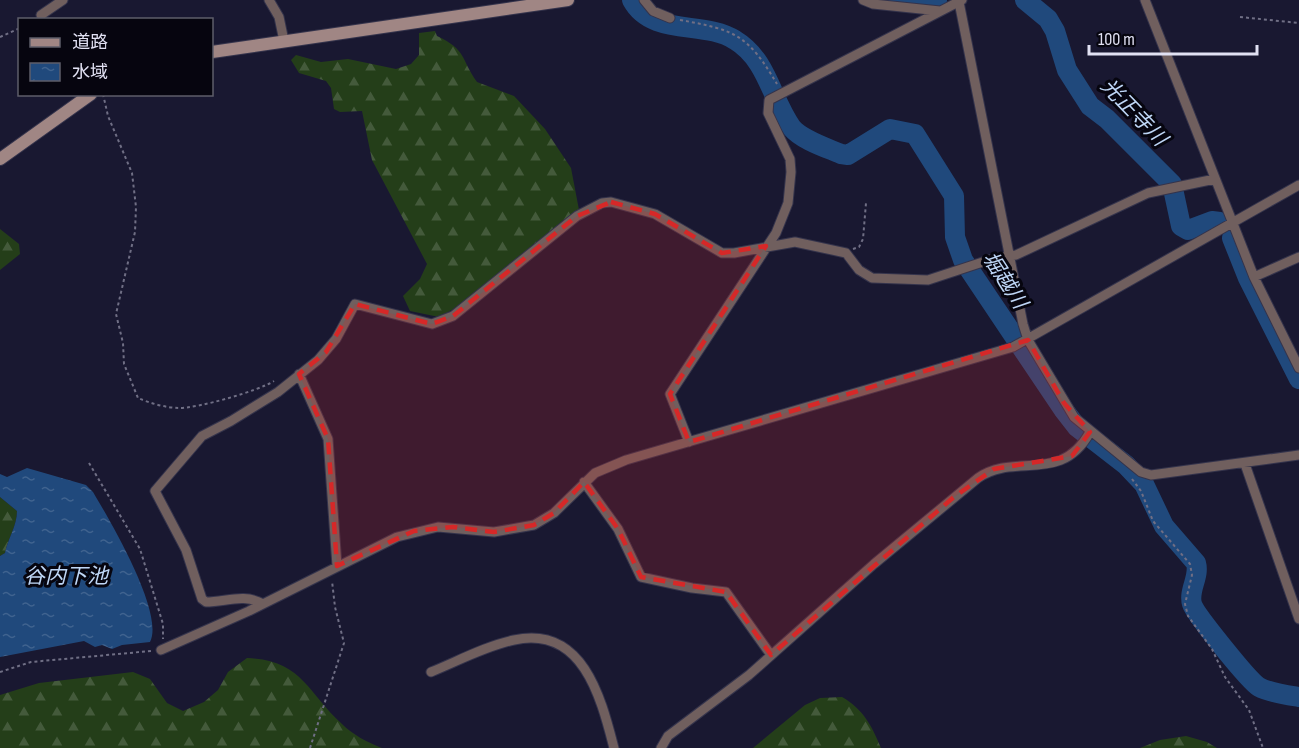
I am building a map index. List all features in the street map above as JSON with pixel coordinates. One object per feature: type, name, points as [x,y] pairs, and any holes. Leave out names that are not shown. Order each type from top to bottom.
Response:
[{"type":"street","points":[[41,15],[63,0]]},
{"type":"street","points":[[269,0],[279,17],[284,41]]},
{"type":"street","points":[[213,52],[568,0]]},
{"type":"street","points":[[644,0],[652,11],[670,18]]},
{"type":"street","points":[[863,0],[873,4],[940,11]]},
{"type":"street","points":[[1144,0],[1254,277],[1299,368]]},
{"type":"street","points":[[689,442],[670,394],[776,233],[788,203],[791,172],[786,148],[768,113],[769,100],[960,1],[1025,341],[1074,417],[1088,435],[1142,472],[1151,475],[1299,455]]},
{"type":"street","points":[[0,159],[89,96]]},
{"type":"street","points":[[263,604],[245,598],[212,602],[202,599],[186,550],[155,491],[202,436],[242,415],[286,387],[326,352],[355,304],[432,324],[453,316],[577,216],[602,203],[611,202],[655,214],[722,253],[734,254],[795,242],[846,253],[859,270],[872,278],[928,280],[1009,257],[1148,193],[1215,179]]},
{"type":"street","points":[[161,650],[263,604],[397,537],[420,530],[453,527],[494,532],[521,529],[554,513],[595,473],[626,460],[1013,347],[1299,185]]},
{"type":"street","points":[[1254,277],[1299,257]]},
{"type":"street","points":[[299,374],[328,439],[334,567]]},
{"type":"street","points":[[661,748],[668,736],[771,655],[978,477],[994,469],[1018,468],[1072,456],[1088,435]]},
{"type":"street","points":[[1245,464],[1299,619]]},
{"type":"street","points":[[584,482],[618,529],[641,577],[692,588],[726,592],[771,655]]},
{"type":"street","points":[[431,672],[522,638],[561,647],[576,657],[593,681],[614,748]]},
{"type":"path","points":[[1240,17],[1299,23]]},
{"type":"path","points":[[670,18],[730,31],[741,37],[757,51],[778,94]]},
{"type":"path","points":[[0,37],[18,29]]},
{"type":"path","points":[[103,96],[108,116],[132,173],[136,207],[135,232],[116,314],[123,343],[124,364],[138,398],[177,409],[251,392],[277,379]]},
{"type":"path","points":[[846,253],[859,247],[863,239],[866,203]]},
{"type":"path","points":[[0,672],[31,662],[60,658],[161,650],[163,624],[146,563],[89,463]]},
{"type":"path","points":[[1128,475],[1141,491],[1153,520],[1190,564],[1192,575],[1185,604],[1188,616],[1212,649],[1225,676],[1249,710],[1263,748]]},
{"type":"path","points":[[310,748],[344,642],[334,607],[334,567]]},
{"type":"highlighted area","points":[[611,202],[655,214],[722,253],[766,246],[670,394],[689,442],[1028,340],[1064,403],[1090,432],[1072,456],[994,469],[954,497],[771,655],[726,592],[641,577],[618,529],[584,482],[554,513],[534,525],[494,532],[453,527],[414,531],[337,566],[328,439],[299,374],[326,352],[355,304],[432,324],[453,316],[577,216]]},
{"type":"green space","points":[[435,31],[437,36],[458,50],[477,82],[514,96],[545,129],[571,168],[579,210],[470,300],[439,317],[410,311],[403,296],[420,279],[427,264],[372,160],[362,111],[340,112],[334,109],[331,88],[326,81],[299,73],[291,60],[296,55],[321,62],[348,59],[396,69],[411,64],[419,55],[419,33]]},
{"type":"green space","points":[[0,229],[19,244],[20,254],[0,270]]},
{"type":"green space","points":[[0,497],[17,511],[16,522],[5,553],[0,556]]},
{"type":"green space","points":[[247,658],[265,660],[292,671],[346,728],[360,738],[382,748],[0,748],[0,695],[39,683],[133,672],[150,679],[167,703],[183,711],[204,702],[218,690],[228,672]]},
{"type":"green space","points":[[842,697],[856,707],[866,719],[881,748],[753,748],[805,705],[820,698]]},
{"type":"green space","points":[[1186,736],[1207,742],[1217,748],[1140,748],[1160,740]]},
{"type":"water","name":"谷内下池","points":[[27,468],[86,485],[93,492],[122,544],[143,589],[153,628],[150,642],[122,645],[112,649],[102,645],[95,647],[84,641],[0,657],[0,556],[5,553],[16,522],[17,511],[0,497],[0,474],[7,477]]},
{"type":"waterway","name":"堀越川","points":[[632,0],[641,12],[652,19],[665,24],[722,34],[746,48],[762,69],[792,128],[815,143],[848,155],[890,129],[915,134],[954,196],[955,237],[963,260],[1063,409],[1077,427],[1126,465],[1144,484],[1164,526],[1196,563],[1191,599],[1195,610],[1253,682],[1273,692],[1299,697]]},
{"type":"waterway","name":"光正寺川","points":[[898,0],[931,3],[937,0]]},
{"type":"waterway","name":"光正寺川","points":[[1025,0],[1048,19],[1055,31],[1067,70],[1090,106],[1107,119],[1172,184],[1181,226],[1188,230],[1212,221],[1220,222]]},
{"type":"waterway","name":"光正寺川","points":[[1232,238],[1248,278],[1299,379]]}]
